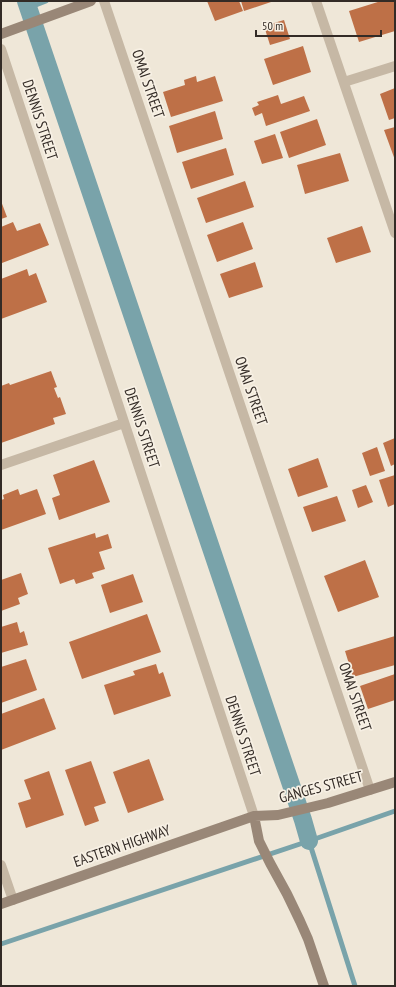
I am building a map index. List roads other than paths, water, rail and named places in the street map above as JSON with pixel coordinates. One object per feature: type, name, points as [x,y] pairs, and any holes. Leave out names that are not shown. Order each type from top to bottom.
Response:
[{"type":"street","points":[[1,34],[91,1]]},
{"type":"street","name":"OMAI STREET","points":[[104,1],[370,790]]},
{"type":"street","points":[[316,1],[395,232]]},
{"type":"street","name":"DENNIS STREET","points":[[1,49],[254,816]]},
{"type":"street","points":[[344,82],[395,66]]},
{"type":"street","points":[[1,465],[124,423]]},
{"type":"street","name":"GANGES STREET","points":[[254,816],[278,814],[328,803],[395,782]]},
{"type":"street","points":[[254,816],[259,841],[300,921],[308,939],[324,986]]},
{"type":"street","name":"EASTERN HIGHWAY","points":[[1,904],[254,816]]},
{"type":"street","points":[[1,865],[13,900]]},
{"type":"waterway","points":[[26,1],[309,841]]},
{"type":"waterway","points":[[28,8],[46,1]]},
{"type":"waterway","points":[[1,944],[395,811]]},
{"type":"waterway","points":[[309,841],[355,986]]}]
